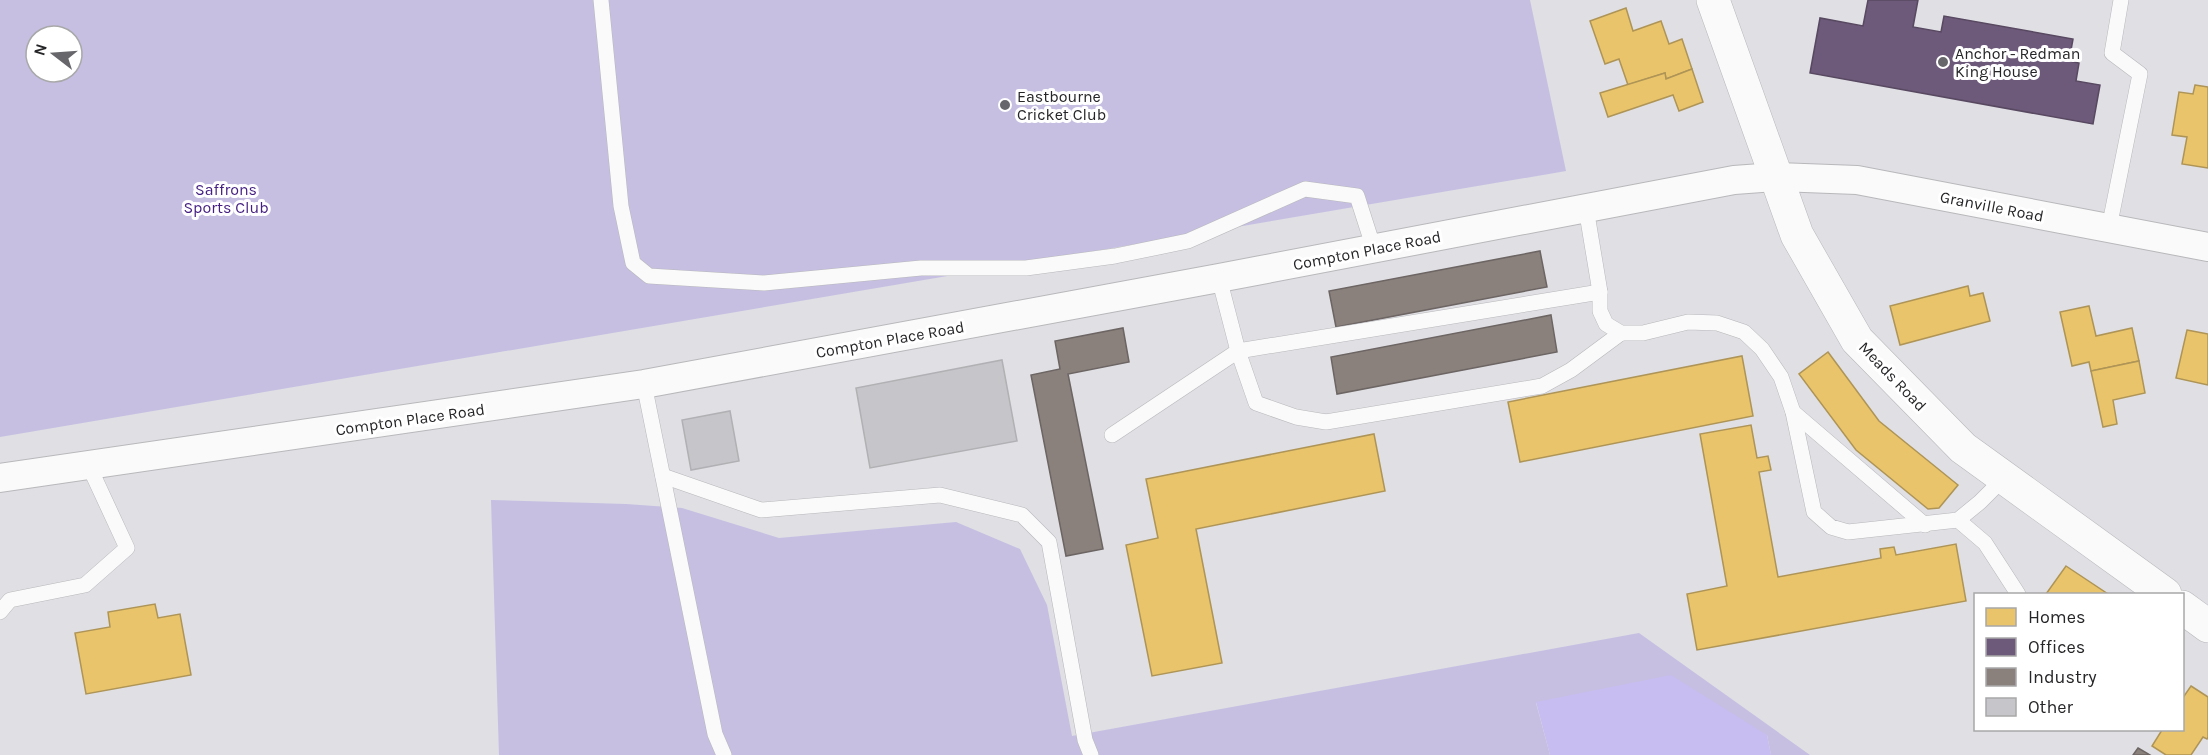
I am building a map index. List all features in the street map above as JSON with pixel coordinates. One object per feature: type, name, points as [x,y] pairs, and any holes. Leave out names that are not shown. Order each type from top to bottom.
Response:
[{"type":"street","name":"Meads Road","points":[[1713,0],[1797,235],[1857,340],[1963,448],[2164,593]]},
{"type":"street","name":"Compton Place Road","points":[[0,478],[644,384],[1734,180],[1775,177]]},
{"type":"street","name":"Granville Road","points":[[1775,177],[1857,180],[2208,247]]},
{"type":"street","points":[[2184,608],[2208,626]]},
{"type":"lane","points":[[601,0],[621,206],[633,262],[649,276],[764,283],[921,268],[1026,268],[1104,258],[1188,240],[1305,189],[1357,196],[1374,249]]},
{"type":"lane","points":[[2109,228],[2140,74],[2112,53],[2121,0]]},
{"type":"lane","points":[[1586,208],[1600,292],[1600,311],[1606,324],[1621,333],[1643,333],[1688,322],[1717,323],[1744,332],[1762,349],[1781,377],[1793,412],[1814,512],[1832,527],[1848,532],[1958,520],[2004,478]]},
{"type":"lane","points":[[1219,278],[1238,351],[1256,403],[1296,417],[1326,422],[1542,386],[1570,370],[1621,333]]},
{"type":"lane","points":[[1112,435],[1238,351],[1600,292]]},
{"type":"lane","points":[[644,384],[716,734],[724,755]]},
{"type":"lane","points":[[1793,412],[1925,525]]},
{"type":"lane","points":[[0,612],[10,600],[85,585],[127,548],[89,466]]},
{"type":"lane","points":[[663,476],[761,510],[940,495],[1022,514],[1049,542],[1085,740],[1091,755]]},
{"type":"lane","points":[[1958,520],[1985,543],[2017,593]]},
{"type":"green space","name":"Saffrons Sports Club","points":[[0,0],[1530,0],[1566,171],[0,437]]},
{"type":"green space","points":[[491,500],[682,508],[779,538],[956,522],[1020,549],[1047,605],[1072,736],[1639,633],[1810,755],[1771,755],[1767,735],[1536,703],[1550,755],[499,755]]},
{"type":"shaded area","points":[[1671,675],[1767,735],[1771,755],[1550,755],[1536,702]]},
{"type":"building: Homes","points":[[1626,8],[1633,31],[1661,21],[1669,44],[1682,39],[1692,69],[1666,79],[1665,73],[1628,85],[1619,59],[1605,64],[1590,21]]},
{"type":"building: Homes","points":[[1692,69],[1703,102],[1679,111],[1673,95],[1608,117],[1600,93],[1665,73],[1666,79]]},
{"type":"building: Homes","points":[[2195,85],[2208,87],[2208,168],[2182,164],[2187,137],[2172,135],[2179,92],[2193,94]]},
{"type":"building: Homes","points":[[1968,286],[1970,296],[1983,293],[1990,321],[1900,345],[1890,306]]},
{"type":"building: Homes","points":[[2089,306],[2096,336],[2132,328],[2139,361],[2091,371],[2089,362],[2072,366],[2060,312]]},
{"type":"building: Homes","points":[[2187,330],[2208,334],[2208,385],[2176,378]]},
{"type":"building: Homes","points":[[1828,352],[1879,421],[1958,485],[1939,508],[1928,509],[1856,450],[1799,374]]},
{"type":"building: Homes","points":[[1742,356],[1753,416],[1520,462],[1508,402]]},
{"type":"building: Homes","points":[[2139,361],[2145,393],[2113,400],[2117,424],[2103,427],[2091,371]]},
{"type":"building: Homes","points":[[1751,425],[1757,458],[1768,456],[1771,470],[1759,472],[1778,577],[1881,558],[1880,549],[1894,547],[1896,555],[1956,544],[1966,601],[1697,650],[1687,594],[1727,586],[1700,434]]},
{"type":"building: Homes","points":[[1374,434],[1385,491],[1196,529],[1222,663],[1152,676],[1126,545],[1158,538],[1146,479]]},
{"type":"building: Homes","points":[[2066,566],[2106,593],[2047,593]]},
{"type":"building: Homes","points":[[155,604],[158,618],[180,614],[191,675],[86,694],[75,633],[110,627],[108,612]]},
{"type":"building: Homes","points":[[2191,686],[2208,697],[2208,737],[2207,739],[2203,737],[2191,755],[2166,755],[2152,746],[2161,731],[2184,731],[2184,696]]},
{"type":"building: Offices","name":"Anchor - Redman King House","points":[[1868,0],[1918,0],[1913,27],[1941,32],[1944,16],[2073,39],[2069,61],[2079,63],[2076,81],[2100,85],[2093,124],[1810,73],[1820,18],[1863,26]]},
{"type":"building: Industry","points":[[1540,251],[1547,287],[1336,327],[1329,291]]},
{"type":"building: Industry","points":[[1551,315],[1557,352],[1337,394],[1331,357]]},
{"type":"building: Industry","points":[[1123,328],[1129,362],[1068,374],[1103,549],[1066,556],[1031,375],[1060,369],[1055,341]]},
{"type":"building: Industry","points":[[2138,748],[2150,755],[2133,755]]},
{"type":"building: Other","points":[[1002,360],[1017,441],[870,468],[856,388]]},
{"type":"building: Other","points":[[730,411],[739,461],[691,470],[682,420]]},
{"type":"place","name":"Anchor - Redman King House","points":[[1943,62]]},
{"type":"place","name":"Eastbourne Cricket Club","points":[[1005,105]]}]
